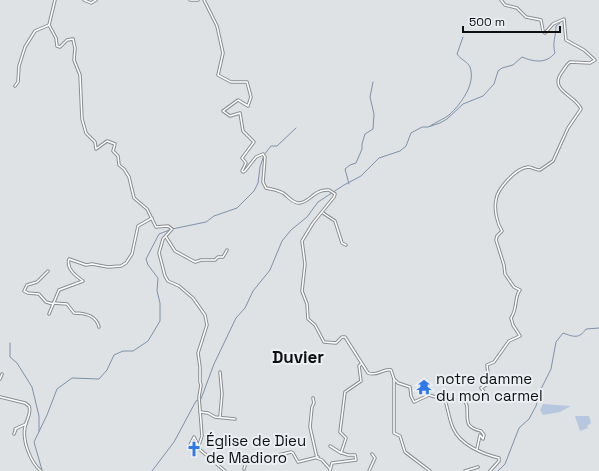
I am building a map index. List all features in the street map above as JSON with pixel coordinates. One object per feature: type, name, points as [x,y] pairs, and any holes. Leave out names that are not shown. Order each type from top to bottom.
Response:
[{"type":"street","points":[[55,0],[49,25],[56,38],[56,45],[58,47],[62,46],[68,40],[73,39],[75,48],[74,60],[80,75],[82,119],[86,133],[95,142],[96,149],[106,141],[115,144],[113,151],[118,156],[119,165],[124,169],[129,177],[134,198],[147,209],[156,227],[171,227],[171,232],[166,236],[159,250],[165,277],[168,281],[179,286],[193,298],[205,315],[207,325],[198,353],[200,382],[202,385],[199,393],[202,436],[198,445]]},
{"type":"street","points":[[84,0],[91,3],[96,0]]},
{"type":"street","points":[[190,0],[198,0]]},
{"type":"street","points":[[204,0],[217,26],[223,53],[218,75],[231,82],[247,82],[251,97],[248,106],[238,100],[223,111],[230,116],[240,113],[244,131],[254,142],[242,158],[246,163],[242,171],[245,171],[256,157],[263,154],[265,160],[262,169],[263,182],[266,188],[273,189],[284,194],[294,202],[299,203],[305,202],[320,191],[332,191],[334,197],[323,213],[314,222],[301,244],[305,264],[302,291],[307,304],[307,316],[310,322],[315,325],[324,342],[336,344],[342,336],[345,337],[360,359],[361,364],[371,375],[390,370],[394,379],[394,433],[401,439],[405,452],[430,471]]},
{"type":"street","points":[[477,450],[478,438],[481,436],[483,439],[484,435],[480,430],[473,429],[467,421],[465,415],[467,406],[464,397],[467,395],[471,397],[488,397],[481,388],[487,386],[488,383],[487,365],[494,362],[509,341],[520,336],[513,325],[511,318],[516,311],[516,295],[520,290],[514,287],[503,271],[504,265],[496,240],[497,236],[502,231],[497,220],[496,199],[501,188],[513,174],[528,167],[540,170],[552,163],[568,128],[581,109],[560,86],[558,76],[569,63],[590,63],[595,60],[584,50],[566,40],[564,19],[553,24],[545,33],[541,20],[526,17],[517,8],[505,5],[501,0]]},
{"type":"street","points":[[15,86],[18,82],[19,66],[25,47],[35,30],[49,25]]},
{"type":"street","points":[[323,213],[335,221],[342,243],[346,245]]},
{"type":"street","points":[[49,314],[59,290],[83,281],[73,273],[68,264],[69,259],[86,265],[92,264],[108,267],[120,266],[126,263],[132,254],[135,236],[138,232],[137,227],[152,218]]},
{"type":"street","points":[[166,236],[175,251],[196,262],[202,260],[215,260],[218,257],[223,257],[227,250]]},
{"type":"street","points":[[48,271],[37,282],[27,285],[24,291],[39,294],[46,302],[67,304],[74,313],[90,315],[96,320],[99,327]]},
{"type":"street","points":[[341,452],[346,438],[340,432],[344,399],[346,391],[361,381],[359,366],[361,364]]},
{"type":"street","points":[[220,372],[222,394],[220,417]]},
{"type":"street","points":[[0,379],[2,374]]},
{"type":"street","points":[[394,379],[410,387],[411,396],[414,402],[429,395],[445,400],[454,431],[463,440],[483,454],[499,458],[499,461],[490,471]]},
{"type":"street","points":[[0,397],[26,404],[30,411],[26,424],[26,443],[36,466],[42,471]]},
{"type":"street","points":[[313,398],[314,403],[312,407],[310,427],[318,457],[330,470],[332,464],[356,460],[355,455],[348,455],[330,446]]},
{"type":"street","points":[[200,412],[206,412],[214,417],[235,419]]},
{"type":"street","points":[[14,434],[15,429],[26,424]]},
{"type":"street","points":[[190,444],[194,437],[200,451],[224,471]]},
{"type":"street","points":[[244,469],[246,462],[253,457],[263,459],[291,452],[294,453],[298,462],[318,457]]},
{"type":"street","points":[[369,471],[374,458],[372,454]]},
{"type":"street","points":[[465,471],[478,467]]},
{"type":"shaded area","points":[[543,404],[571,406],[560,412],[543,415],[540,410]]},
{"type":"shaded area","points":[[575,416],[589,416],[591,423],[587,426],[588,428],[580,431]]},
{"type":"waterway","points":[[201,399],[214,364],[236,318],[245,308],[253,291],[270,270],[282,241],[291,230],[307,217],[318,202],[361,176],[379,158],[400,151],[406,146],[411,133],[422,127],[428,127],[440,123],[447,119],[463,104],[483,96],[494,84],[498,71],[502,68],[513,65],[522,57],[535,61],[540,61],[551,57],[555,53],[554,43],[556,26],[560,23]]},
{"type":"waterway","points":[[430,126],[454,110],[469,87],[471,80],[470,67],[457,54],[463,37]]},
{"type":"waterway","points":[[349,184],[345,169],[356,163],[362,149],[365,134],[373,129],[374,114],[370,97],[373,82]]},
{"type":"waterway","points":[[42,470],[34,442],[57,389],[72,378],[99,379],[107,370],[114,355],[123,351],[133,351],[148,341],[160,321],[160,303],[157,291],[158,278],[148,265],[146,259],[159,234],[172,229],[206,222],[214,216],[237,208],[254,191],[258,183],[260,167],[264,155],[271,146],[277,146],[296,128]]},
{"type":"waterway","points":[[498,471],[505,464],[519,428],[529,419],[536,406],[540,391],[551,369],[556,342],[563,333],[579,336],[586,329],[599,328]]},
{"type":"waterway","points":[[10,343],[10,357],[17,363],[32,387],[39,416],[39,431]]},
{"type":"waterway","points":[[152,471],[174,442],[196,401],[198,400]]},
{"type":"place","name":"notre damme du mon carmel","points":[[424,387]]},
{"type":"place","name":"Église de Dieu de Madioro","points":[[194,449]]},
{"type":"district","name":"Duvier","points":[[298,357]]}]
